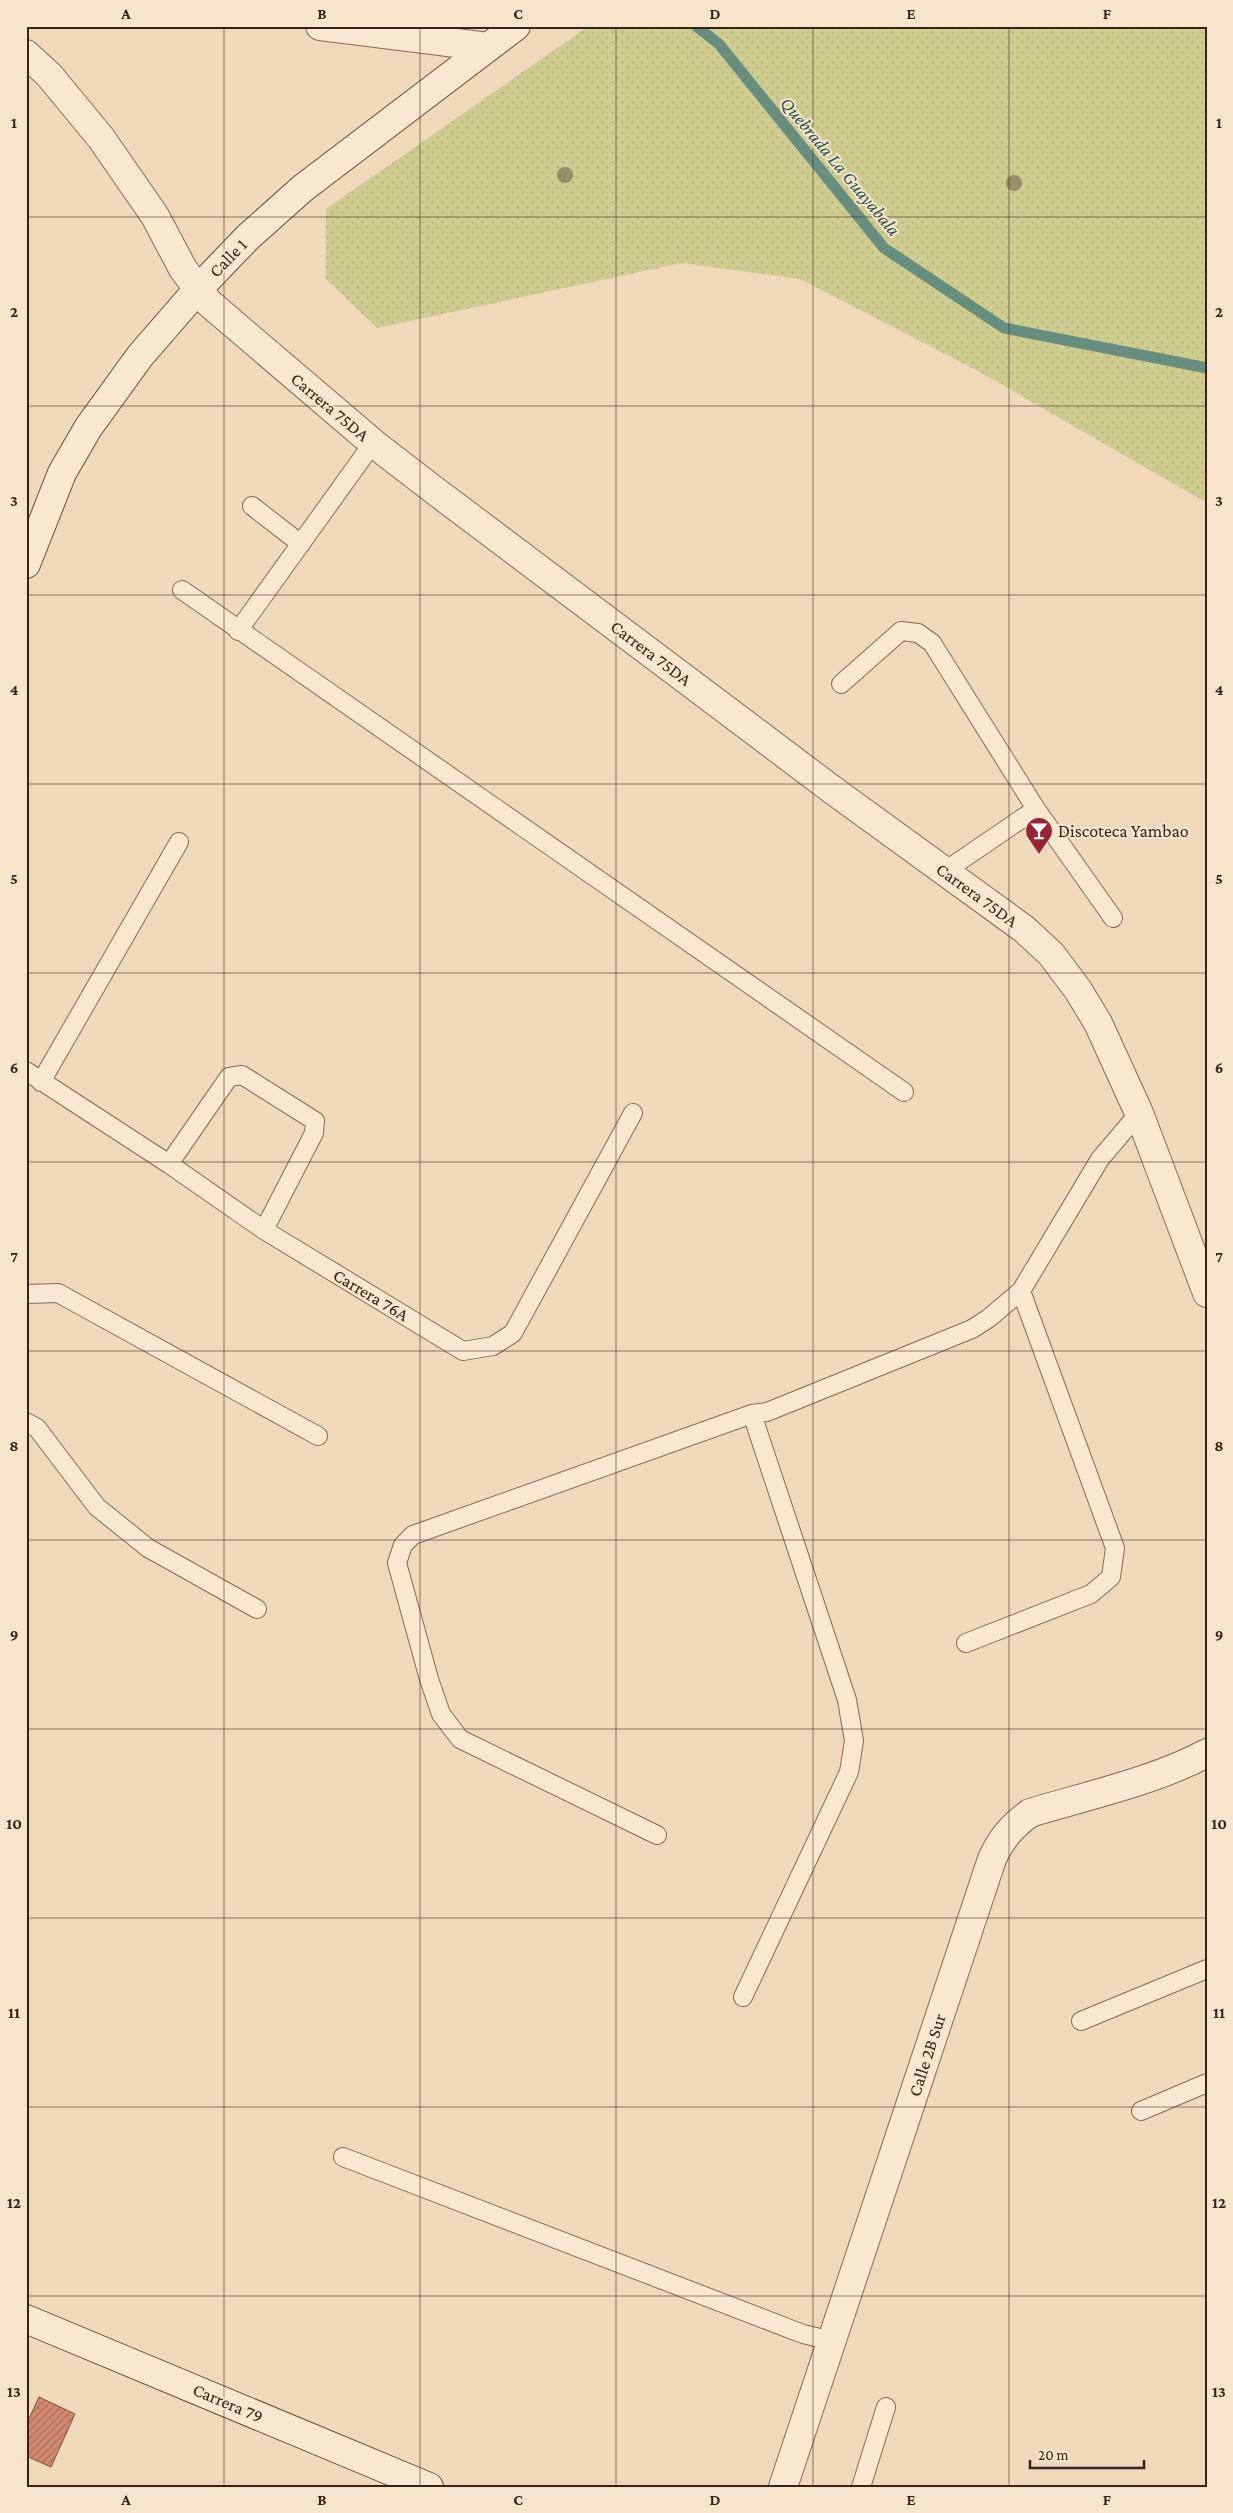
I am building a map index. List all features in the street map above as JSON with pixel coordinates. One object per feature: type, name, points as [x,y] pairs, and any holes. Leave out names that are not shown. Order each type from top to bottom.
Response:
[{"type":"street","points":[[320,26],[488,47]]},
{"type":"street","name":"Calle 1","points":[[26,564],[62,473],[88,428],[140,356],[199,288],[248,237],[303,188],[516,26]]},
{"type":"street","name":"Carrera 75DA","points":[[26,54],[49,75],[101,138],[155,216],[183,268],[209,303],[373,443],[1024,929],[1051,954],[1078,990],[1098,1023],[1138,1113],[1207,1292]]},
{"type":"street","name":"Calle 2B Sur","points":[[783,2487],[992,1859],[1000,1842],[1013,1826],[1030,1813],[1158,1774],[1188,1763],[1207,1753]]},
{"type":"street","name":"Carrera 79","points":[[26,2319],[429,2487]]},
{"type":"lane","points":[[238,631],[373,443]]},
{"type":"lane","points":[[252,506],[301,544]]},
{"type":"lane","points":[[182,590],[238,631],[904,1092]]},
{"type":"lane","points":[[841,684],[901,631],[918,633],[932,643],[1036,809],[1113,918]]},
{"type":"lane","points":[[945,871],[1036,809]]},
{"type":"lane","points":[[42,1082],[179,842]]},
{"type":"lane","name":"Carrera 76A","points":[[26,1071],[169,1164],[264,1230],[463,1351],[493,1346],[513,1333],[633,1113]]},
{"type":"lane","points":[[169,1164],[229,1078],[242,1075],[315,1121],[314,1133],[264,1230]]},
{"type":"lane","points":[[657,1836],[460,1739],[441,1714],[429,1679],[397,1563],[403,1545],[413,1535],[752,1414],[767,1412],[972,1329],[1021,1292],[1100,1159],[1138,1113]]},
{"type":"lane","points":[[966,1642],[1091,1594],[1111,1578],[1115,1548],[1021,1292]]},
{"type":"lane","points":[[26,1294],[58,1293],[318,1436]]},
{"type":"lane","points":[[743,1996],[849,1772],[854,1741],[847,1700],[752,1414]]},
{"type":"lane","points":[[26,1422],[37,1428],[97,1507],[104,1513],[148,1548],[257,1609]]},
{"type":"lane","points":[[1081,2021],[1207,1969]]},
{"type":"lane","points":[[1141,2110],[1207,2083]]},
{"type":"lane","points":[[343,2158],[803,2334],[832,2341]]},
{"type":"lane","points":[[861,2487],[886,2407]]},
{"type":"shaded area","points":[[589,26],[1207,26],[1207,503],[978,371],[800,279],[682,263],[377,328],[326,279],[326,209]]},
{"type":"building","points":[[39,2397],[75,2414],[51,2467],[26,2456],[26,2425]]},
{"type":"waterway","name":"Quebrada La Guayabala","points":[[696,26],[719,44],[884,248],[1004,328],[1207,368]]},
{"type":"place","name":"Discoteca Yambao","points":[[1039,855]]}]
